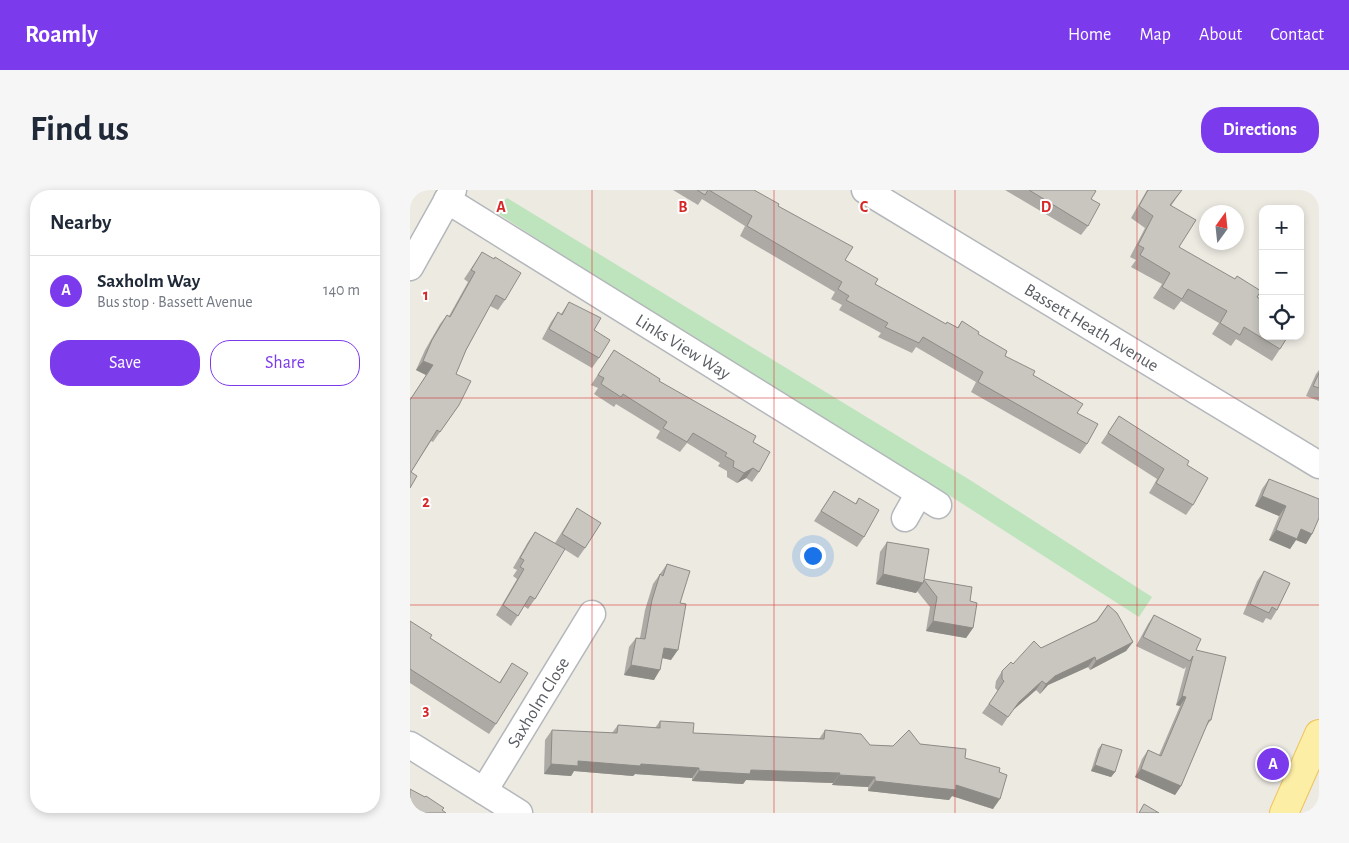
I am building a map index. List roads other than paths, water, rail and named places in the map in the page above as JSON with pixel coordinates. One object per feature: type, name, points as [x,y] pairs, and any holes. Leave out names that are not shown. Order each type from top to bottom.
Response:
[{"type":"main road","points":[[1284,813],[1319,734]]},
{"type":"street","name":"Bassett Heath Avenue","points":[[865,190],[1319,465]]},
{"type":"street","points":[[410,267],[450,195]]},
{"type":"street","name":"Links View Way","points":[[450,195],[928,499],[905,518]]},
{"type":"street","name":"Saxholm Close","points":[[484,791],[592,614]]},
{"type":"street","points":[[410,745],[519,813]]},
{"type":"place","name":"Saxholm Way","points":[[1273,764]]}]
